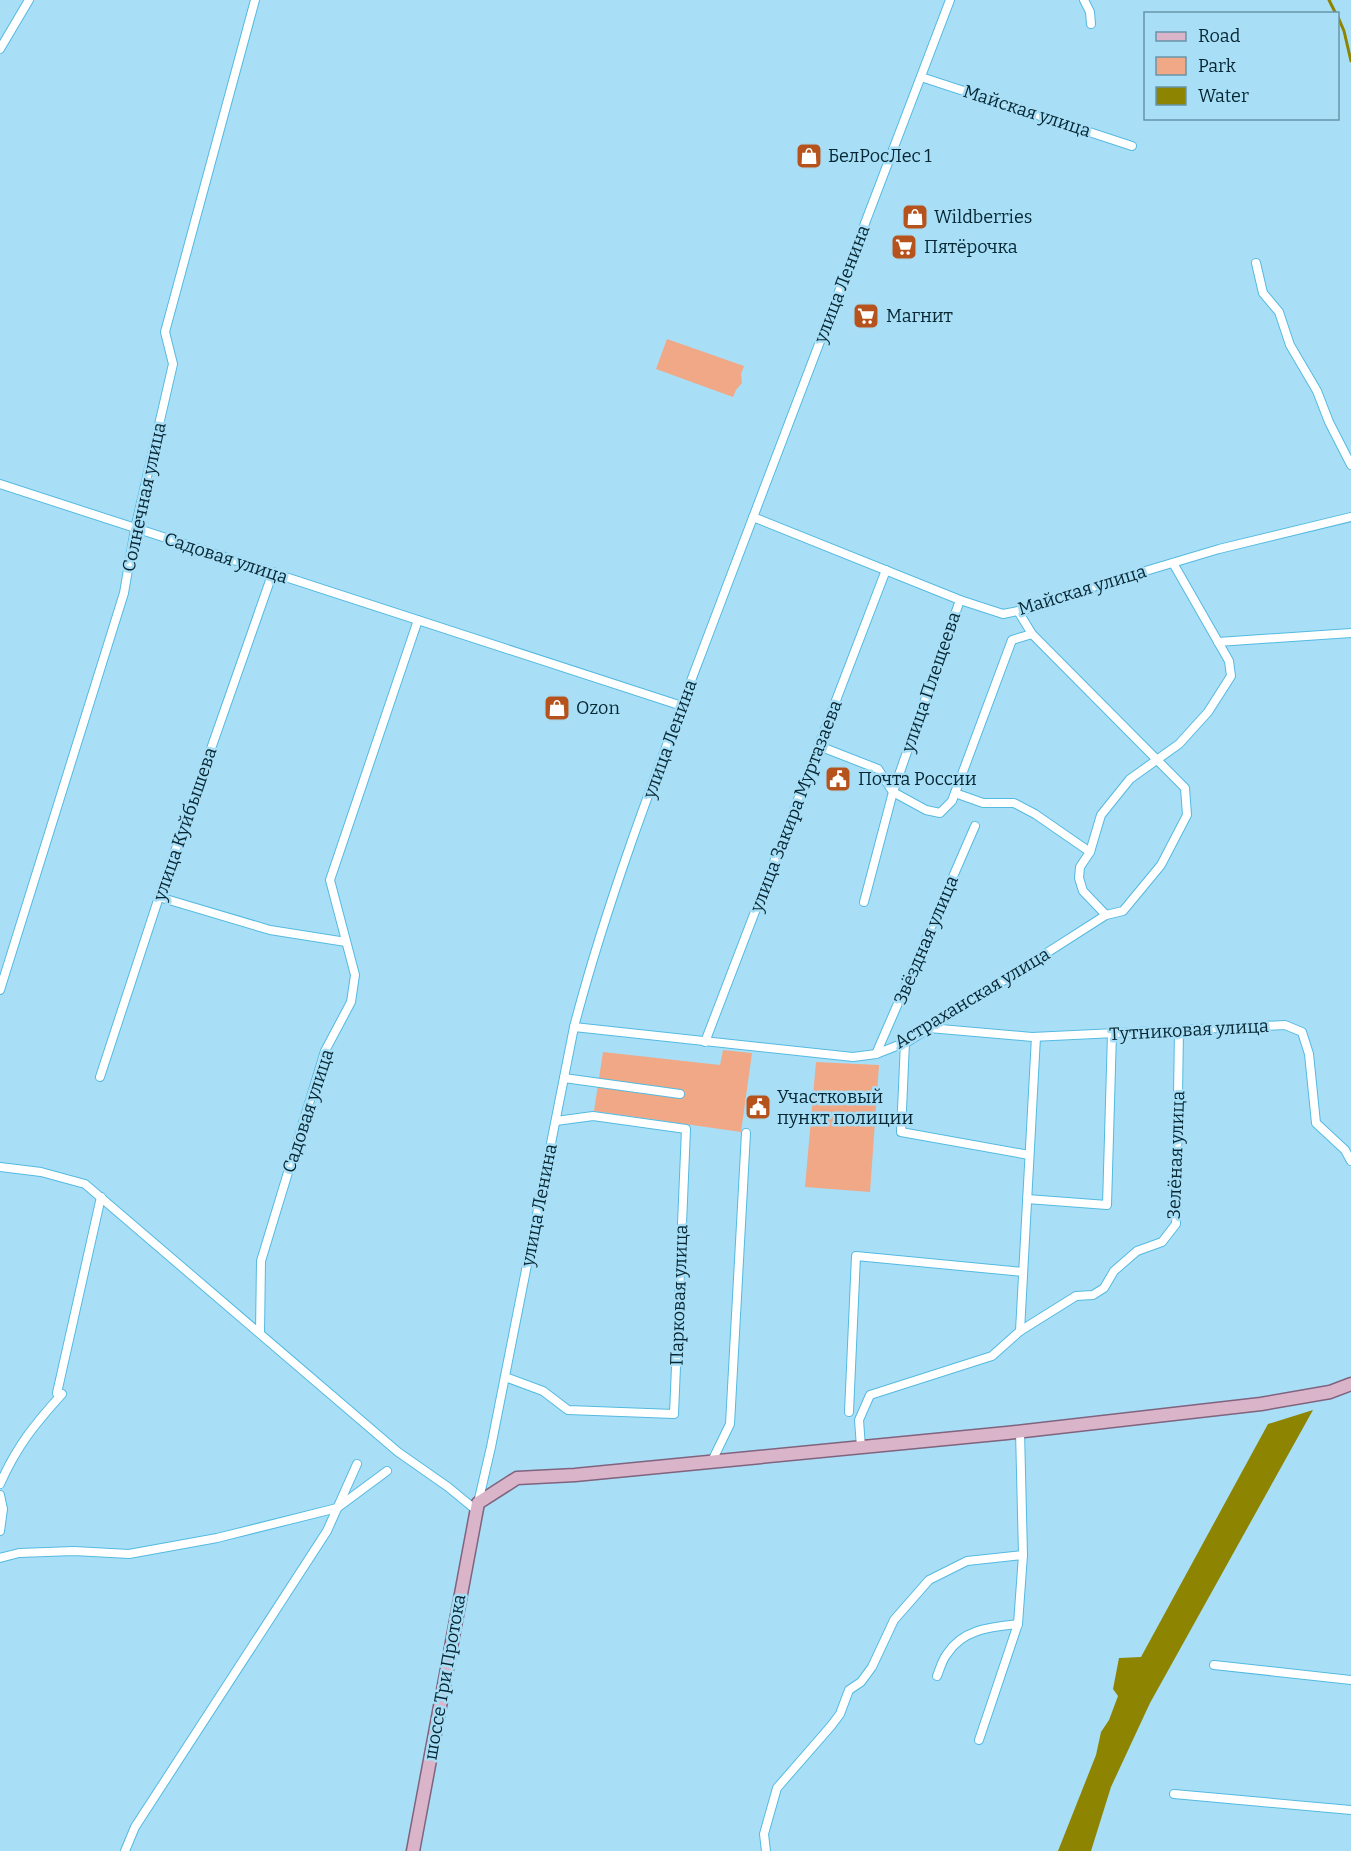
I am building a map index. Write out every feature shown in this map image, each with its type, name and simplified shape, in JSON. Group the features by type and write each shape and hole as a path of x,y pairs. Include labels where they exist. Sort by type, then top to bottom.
{"main road":[{"path":"477,1507 517,1478 575,1475 861,1447 1262,1404 1330,1392 1351,1384"},
{"name":"шоссе Три Протока","path":"413,1851 477,1507"}],"street":[{"path":"0,49 28,0"},
{"name":"Солнечная улица","path":"0,990 124,594 135,529 173,364 165,332 255,0"},
{"name":"улица Ленина","path":"477,1507 574,1027 587,979 629,850 682,706 951,0"},
{"path":"1084,0 1090,12 1091,24"},
{"name":"Майская улица","path":"921,77 1132,146"},
{"path":"1256,263 1263,293 1279,312 1290,345 1317,391 1329,422 1351,465"},
{"name":"Садовая улица","path":"0,484 682,706"},
{"name":"Майская улица","path":"753,517 960,600 1003,614 1219,549 1351,517"},
{"path":"1106,915 1083,891 1079,878 1080,867 1090,852 1101,815 1130,779 1179,744 1208,712 1232,676 1229,661 1173,563"},
{"name":"улица Закира Муртазаева","path":"705,1042 886,570"},
{"name":"улица Куйбышева","path":"100,1077 159,897 273,572"},
{"name":"улица Плещеева","path":"864,902 893,792 960,600"},
{"name":"Астраханская улица","path":"574,1027 853,1057 876,1054 905,1042 929,1028 1106,915 1123,911 1161,865 1187,815 1185,788 1032,634 1018,611"},
{"name":"Садовая улица","path":"260,1333 261,1261 325,1051 351,1002 355,975 330,879 418,620"},
{"path":"1218,642 1351,633"},
{"path":"819,746 878,769 893,792 926,810 940,813 952,801 1012,640 1032,634"},
{"path":"955,793 983,802 1014,803 1035,814 1090,852"},
{"name":"Звёздная улица","path":"876,1054 975,826"},
{"path":"159,897 270,930 346,942"},
{"name":"Тутниковая улица","path":"929,1028 1036,1037 1285,1025 1302,1032 1309,1054 1316,1123 1345,1150 1351,1161"},
{"name":"Зелёная улица","path":"861,1447 859,1420 870,1395 992,1356 1020,1331 1076,1296 1093,1295 1104,1288 1114,1271 1137,1251 1162,1242 1176,1224 1179,1030"},
{"path":"1027,1199 1107,1205 1112,1034"},
{"path":"1020,1331 1036,1037"},
{"path":"905,1042 901,1132 1029,1155"},
{"path":"564,1077 680,1094"},
{"name":"Парковая улица","path":"505,1377 543,1391 568,1410 674,1414 686,1129 593,1116 556,1121"},
{"path":"712,1461 730,1424 746,1133"},
{"path":"0,1167 41,1172 85,1184 398,1452 477,1507"},
{"path":"0,1484 13,1455 59,1394 100,1197"},
{"path":"849,1412 856,1256 1023,1272"},
{"path":"980,1740 1018,1624 1023,1555 1020,1431"},
{"path":"125,1851 135,1827 321,1540 357,1464"},
{"path":"0,1558 19,1553 74,1551 129,1554 217,1538 337,1508 387,1471"},
{"path":"0,1495 3,1509 0,1531"},
{"path":"766,1851 764,1834 777,1788 840,1714 849,1690 861,1682 872,1667 894,1620 929,1580 967,1560 1023,1555"},
{"path":"937,1676 947,1654 964,1637 982,1628 1018,1624"},
{"path":"1214,1665 1351,1680"},
{"path":"1174,1794 1351,1810"}],"green space":[{"path":"667,339 744,366 741,374 742,383 733,397 656,369"},
{"path":"723,1050 752,1053 741,1132 594,1111 603,1052 720,1065"},
{"path":"816,1062 879,1065 870,1192 805,1187"}],"water":[{"path":"1313,1410 1150,1703 1111,1787 1091,1851 1058,1851 1096,1755 1101,1732 1109,1720 1118,1696 1113,1689 1119,1658 1141,1657 1268,1424"}],"waterway":[{"path":"1329,0 1335,12"},
{"path":"1339,19 1351,61"}],"place":[{"name":"БелРосЛес 1","path":"809,156"},
{"name":"Wildberries","path":"915,217"},
{"name":"Пятёрочка","path":"904,247"},
{"name":"Магнит","path":"866,316"},
{"name":"Ozon","path":"557,708"},
{"name":"Почта России","path":"838,779"},
{"name":"Участковый пункт полиции","path":"758,1107"}]}
